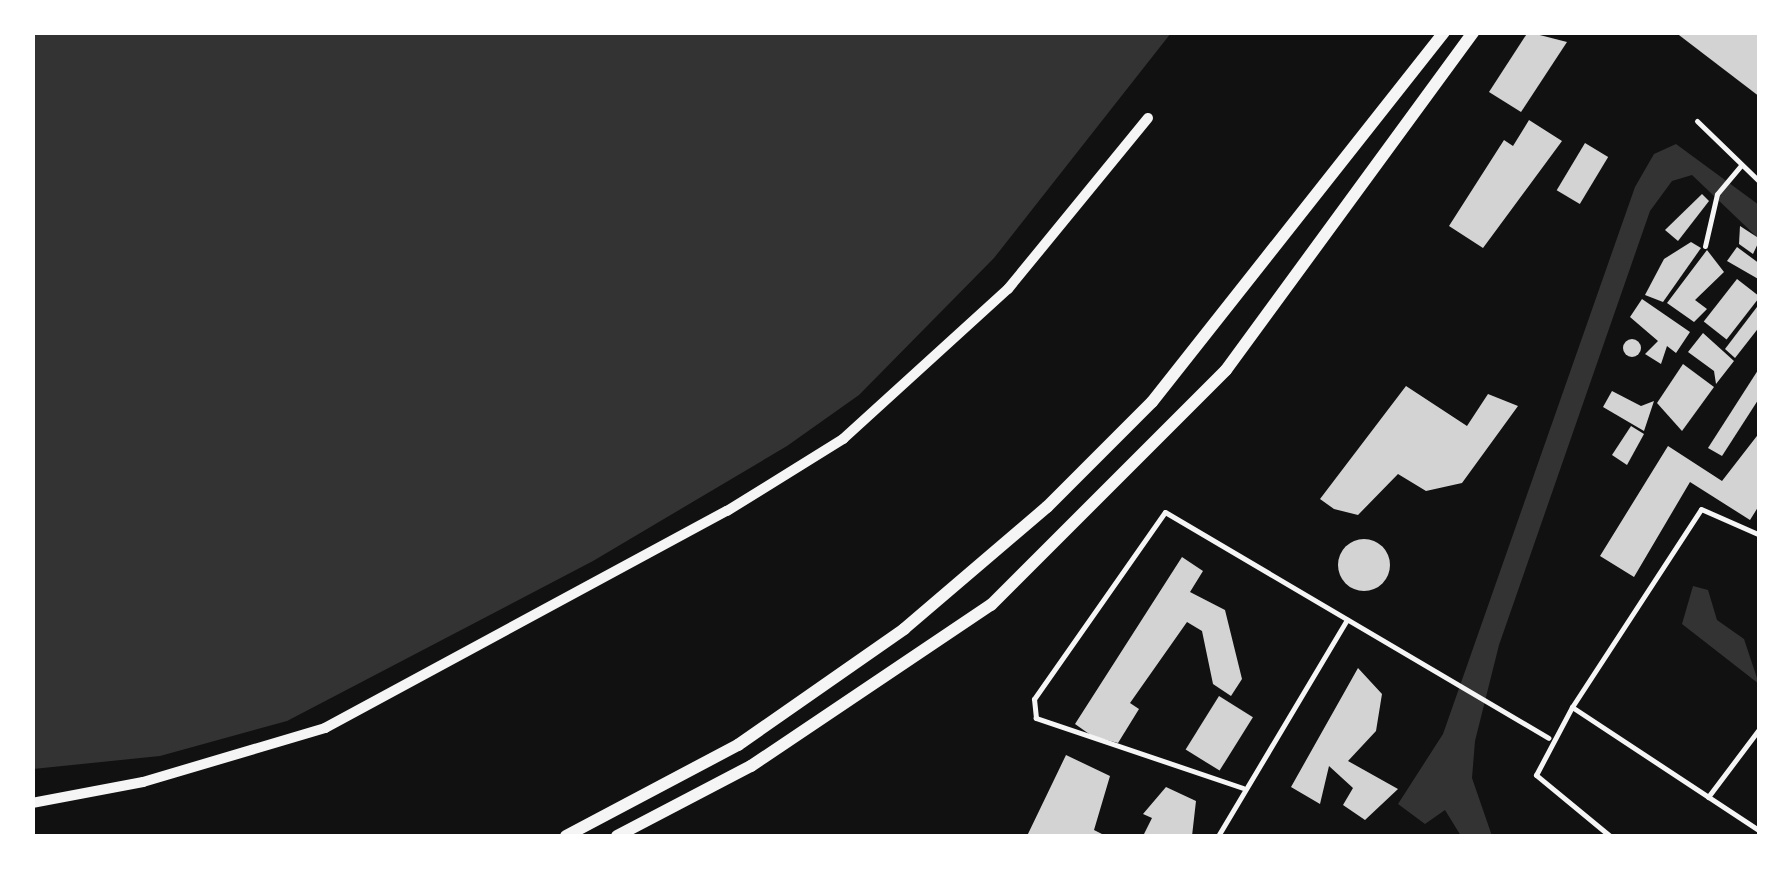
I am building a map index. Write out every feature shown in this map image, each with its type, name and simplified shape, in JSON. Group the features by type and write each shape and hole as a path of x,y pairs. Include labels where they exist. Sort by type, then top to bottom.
{"street":[{"path":"566,836 738,745 904,629 1047,506 1152,402 1444,32"},
{"path":"617,836 751,766 991,605 1226,370 1474,32"},
{"path":"32,803 143,782 324,728 760,490 843,439 1008,290 1148,118"}],"lane":[{"path":"1697,121 1760,182"},
{"path":"1706,246 1718,194 1742,165"},
{"path":"1610,836 1536,775 1548,738 1701,509 1760,535"},
{"path":"1243,788 1054,730 1036,718 1034,699 1165,512 1548,738"},
{"path":"1218,836 1243,788 1347,620"},
{"path":"1572,707 1760,831"},
{"path":"1708,797 1760,728"}],"shaded area":[{"path":"32,33 1171,33 994,258 859,395 787,446 593,561 287,721 160,756 33,769"},
{"path":"1676,144 1759,205 1759,239 1692,175 1672,181 1650,211 1499,645 1475,741 1472,778 1492,836 1461,836 1445,810 1425,824 1398,804 1443,734 1635,187 1654,154"},
{"path":"1693,586 1708,590 1717,620 1744,639 1759,684 1682,624"}],"building":[{"path":"1528,32 1567,42 1521,112 1489,92"},
{"path":"1675,32 1760,32 1760,97"},
{"path":"1529,120 1562,141 1483,248 1449,226 1504,140 1513,146"},
{"path":"1585,143 1608,157 1580,204 1557,190"},
{"path":"1702,194 1709,201 1678,241 1665,230"},
{"path":"1740,226 1760,239 1753,254 1739,244"},
{"path":"1691,242 1701,248 1663,302 1645,295 1664,259"},
{"path":"1737,247 1760,264 1760,280 1727,261"},
{"path":"1707,250 1724,272 1695,300 1707,309 1694,322 1667,303"},
{"path":"1737,279 1760,297 1727,339 1704,322"},
{"path":"1642,299 1690,332 1676,353 1667,346 1661,364 1645,354 1658,341 1630,317"},
{"path":"1760,303 1760,326 1735,358 1725,349"},
{"path":"1703,333 1734,361 1716,384 1714,371 1688,352"},
{"path":"1632,339 1639,341 1639,355 1632,357 1625,355 1623,348 1625,341"},
{"path":"1683,364 1714,387 1682,431 1657,403"},
{"path":"1760,367 1760,397 1722,456 1708,448"},
{"path":"1406,386 1467,426 1488,394 1518,406 1462,483 1426,491 1398,474 1358,515 1334,509 1320,499"},
{"path":"1612,391 1641,406 1654,401 1644,431 1603,407"},
{"path":"1631,426 1644,434 1627,465 1612,455"},
{"path":"1760,432 1760,504 1750,520 1690,482 1634,577 1600,556 1668,446 1722,481"},
{"path":"1364,539 1382,547 1390,565 1382,583 1364,591 1346,583 1338,565 1346,547"},
{"path":"1182,557 1203,571 1190,592 1225,610 1242,679 1231,696 1213,684 1202,631 1187,622 1130,703 1139,709 1118,743 1092,736 1075,724"},
{"path":"1358,668 1382,694 1376,731 1348,761 1398,789 1365,820 1343,805 1353,788 1329,766 1320,804 1291,787"},
{"path":"1219,696 1253,717 1220,771 1186,749"},
{"path":"1066,755 1110,776 1094,830 1106,836 1027,836"},
{"path":"1166,787 1196,801 1192,836 1143,836 1152,818 1143,814"}]}
